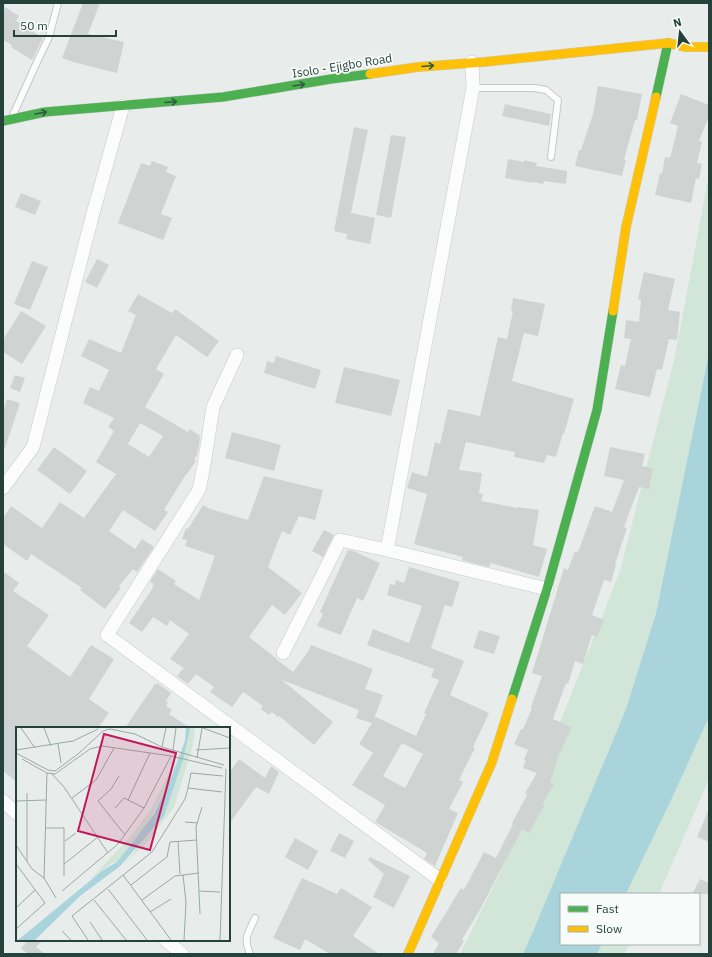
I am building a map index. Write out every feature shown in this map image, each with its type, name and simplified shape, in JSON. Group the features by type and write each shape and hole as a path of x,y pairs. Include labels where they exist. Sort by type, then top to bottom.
{"street":[{"name":"Isolo - Ejigbo Road","path":"7,120 45,112 223,97 410,68 668,43 686,47 709,46"},
{"path":"408,954 492,762 547,589 597,410 626,227 668,43"},
{"path":"387,550 473,88 472,62"},
{"path":"3,488 33,447 92,217 123,106"},
{"path":"237,355 213,407 204,465 198,490 107,635 440,880"},
{"path":"283,653 340,540 547,589"},
{"path":"3,801 16,813"},
{"path":"167,941 182,954"}],"lane":[{"path":"7,120 49,37 58,3"},
{"path":"473,88 535,88 546,90 558,100 551,157"},
{"path":"250,954 247,947 246,938 255,918"}],"green space":[{"path":"709,174 709,353 656,613 626,709 523,954 460,954 501,871 620,571 675,356"},
{"path":"709,717 709,779 659,893 626,893"},
{"path":"602,945 629,945 624,954 597,954"}],"water":[{"path":"709,353 709,717 626,893 560,893 560,945 602,945 597,954 523,954 626,709 656,613"}],"building":[{"path":"83,3 100,3 88,34 124,42 117,73 62,58"},
{"path":"3,6 19,16 16,21 43,38 32,60 11,47 12,45 3,40"},
{"path":"598,86 642,94 637,120 635,120 624,160 626,160 622,176 575,166 579,150 581,150 593,114"},
{"path":"681,94 709,105 709,116 699,141 702,142 697,163 702,164 699,179 696,178 691,203 655,195 660,173 662,174 665,157 670,158 678,126 670,123"},
{"path":"505,104 551,114 549,126 502,116"},
{"path":"354,127 368,130 351,213 375,218 370,244 346,239 347,234 334,231"},
{"path":"391,135 406,137 391,218 376,215"},
{"path":"508,159 524,162 524,160 537,163 536,166 567,171 566,184 544,181 543,184 505,178"},
{"path":"152,161 168,167 166,172 176,176 161,214 172,218 163,240 118,223 141,163 150,166"},
{"path":"21,193 41,201 35,215 15,207"},
{"path":"97,259 109,265 97,288 85,282"},
{"path":"32,261 48,267 30,310 14,304"},
{"path":"644,272 675,279 668,310 680,312 677,340 669,339 662,370 657,369 650,397 615,389 621,365 625,366 631,339 624,338 626,320 639,322 641,300 638,299"},
{"path":"138,294 172,313 175,309 219,341 207,357 176,335 156,369 164,374 145,407 188,432 190,429 200,436 197,455 194,460 196,461 186,474 164,510 168,512 155,531 123,510 109,531 135,549 142,539 154,547 137,572 133,569 119,586 121,588 105,609 80,590 82,588 31,554 27,561 3,544 3,518 11,506 42,528 60,502 84,518 116,474 96,462 114,431 108,427 114,418 83,403 90,387 99,391 109,370 81,356 89,339 121,353 136,315 128,311","holes":["140,423 163,436 149,457 128,444"]},
{"path":"513,298 545,304 538,336 524,333 512,381 574,399 564,434 563,433 556,457 547,455 544,463 514,457 515,452 466,442 459,470 482,473 479,493 483,494 481,501 518,508 539,510 533,545 547,549 539,577 491,563 489,567 469,562 462,560 463,557 414,544 427,494 407,488 412,472 427,477 435,442 440,444 448,409 480,416 498,337 507,339 513,311 511,311"},
{"path":"21,311 46,326 22,364 3,352 3,340"},
{"path":"276,356 321,370 315,389 264,373 267,361 274,363"},
{"path":"344,367 400,380 391,416 335,403"},
{"path":"15,375 25,378 20,392 10,388"},
{"path":"7,399 20,403 5,448 3,448 3,412"},
{"path":"232,432 281,445 274,471 225,458"},
{"path":"54,447 87,471 70,494 37,470"},
{"path":"610,447 645,454 642,466 653,468 649,489 639,487 624,527 627,528 615,564 611,582 604,580 592,615 604,620 597,637 592,635 583,664 575,661 568,684 566,683 553,719 572,727 556,761 550,782 554,784 529,833 522,829 482,906 462,940 464,941 456,954 433,954 439,943 431,937 461,888 464,890 484,852 496,858 527,795 525,793 537,773 523,768 528,750 514,744 521,729 523,729 532,708 531,707 542,676 532,673 564,568 568,570 575,551 578,552 595,506 612,512 624,480 604,476"},
{"path":"264,476 323,490 315,520 299,516 290,535 282,531 268,567 302,593 285,615 272,605 249,637 293,672 311,645 373,669 365,689 383,695 374,719 376,717 416,736 426,714 424,713 439,680 431,677 434,669 367,645 373,629 409,643 422,606 387,595 390,584 395,585 396,580 404,583 409,567 460,582 452,607 445,605 431,648 464,661 450,695 489,713 473,747 475,748 459,780 463,782 449,809 458,813 435,866 424,859 427,853 375,822 385,805 352,785 373,753 359,744 372,723 356,718 359,710 282,680 333,722 314,745 279,716 278,717 272,712 269,715 261,709 263,706 243,692 232,707 210,692 214,687 196,674 188,684 177,676 184,668 170,659 189,634 170,620 167,626 153,617 142,632 129,623 153,588 152,587 154,584 150,582 158,569 176,581 174,584 199,600 215,556 185,546 187,540 182,539 186,528 188,529 203,505 210,509 248,520","holes":["402,743 423,754 405,788 383,776"]},
{"path":"324,530 334,535 323,557 312,551"},
{"path":"348,550 380,563 363,601 357,598 341,635 317,626 323,614 320,612"},
{"path":"3,571 19,583 13,591 49,615 27,646 70,677 91,645 114,659 89,699 109,713 99,727 16,727 16,781 3,771"},
{"path":"479,630 500,636 494,654 473,648"},
{"path":"157,683 171,693 166,701 168,703 166,706 172,710 169,714 188,727 126,727 155,684 156,685"},
{"path":"239,759 265,778 271,766 279,772 269,794 256,787 230,823 230,772"},
{"path":"709,809 709,842 697,837"},
{"path":"339,833 354,841 345,858 330,851"},
{"path":"295,838 318,851 308,870 285,857"},
{"path":"370,857 410,876 394,908 373,897 384,874 368,860"},
{"path":"302,878 337,894 341,888 372,907 353,936 379,954 330,954 305,939 300,950 273,938"},
{"path":"700,879 709,883 709,894 693,893"},
{"path":"27,941 42,941 36,947 45,954 28,954 21,948"}],"traffic: fast":[{"path":"656,97 668,43"},
{"path":"3,121 45,112 223,97 370,74"},
{"path":"512,699 547,589 597,410 613,311"}],"traffic: slow":[{"path":"370,74 418,67 484,62 668,43 686,47 709,47"},
{"path":"613,311 626,227 656,97"},
{"path":"408,954 492,762 512,699"}]}
